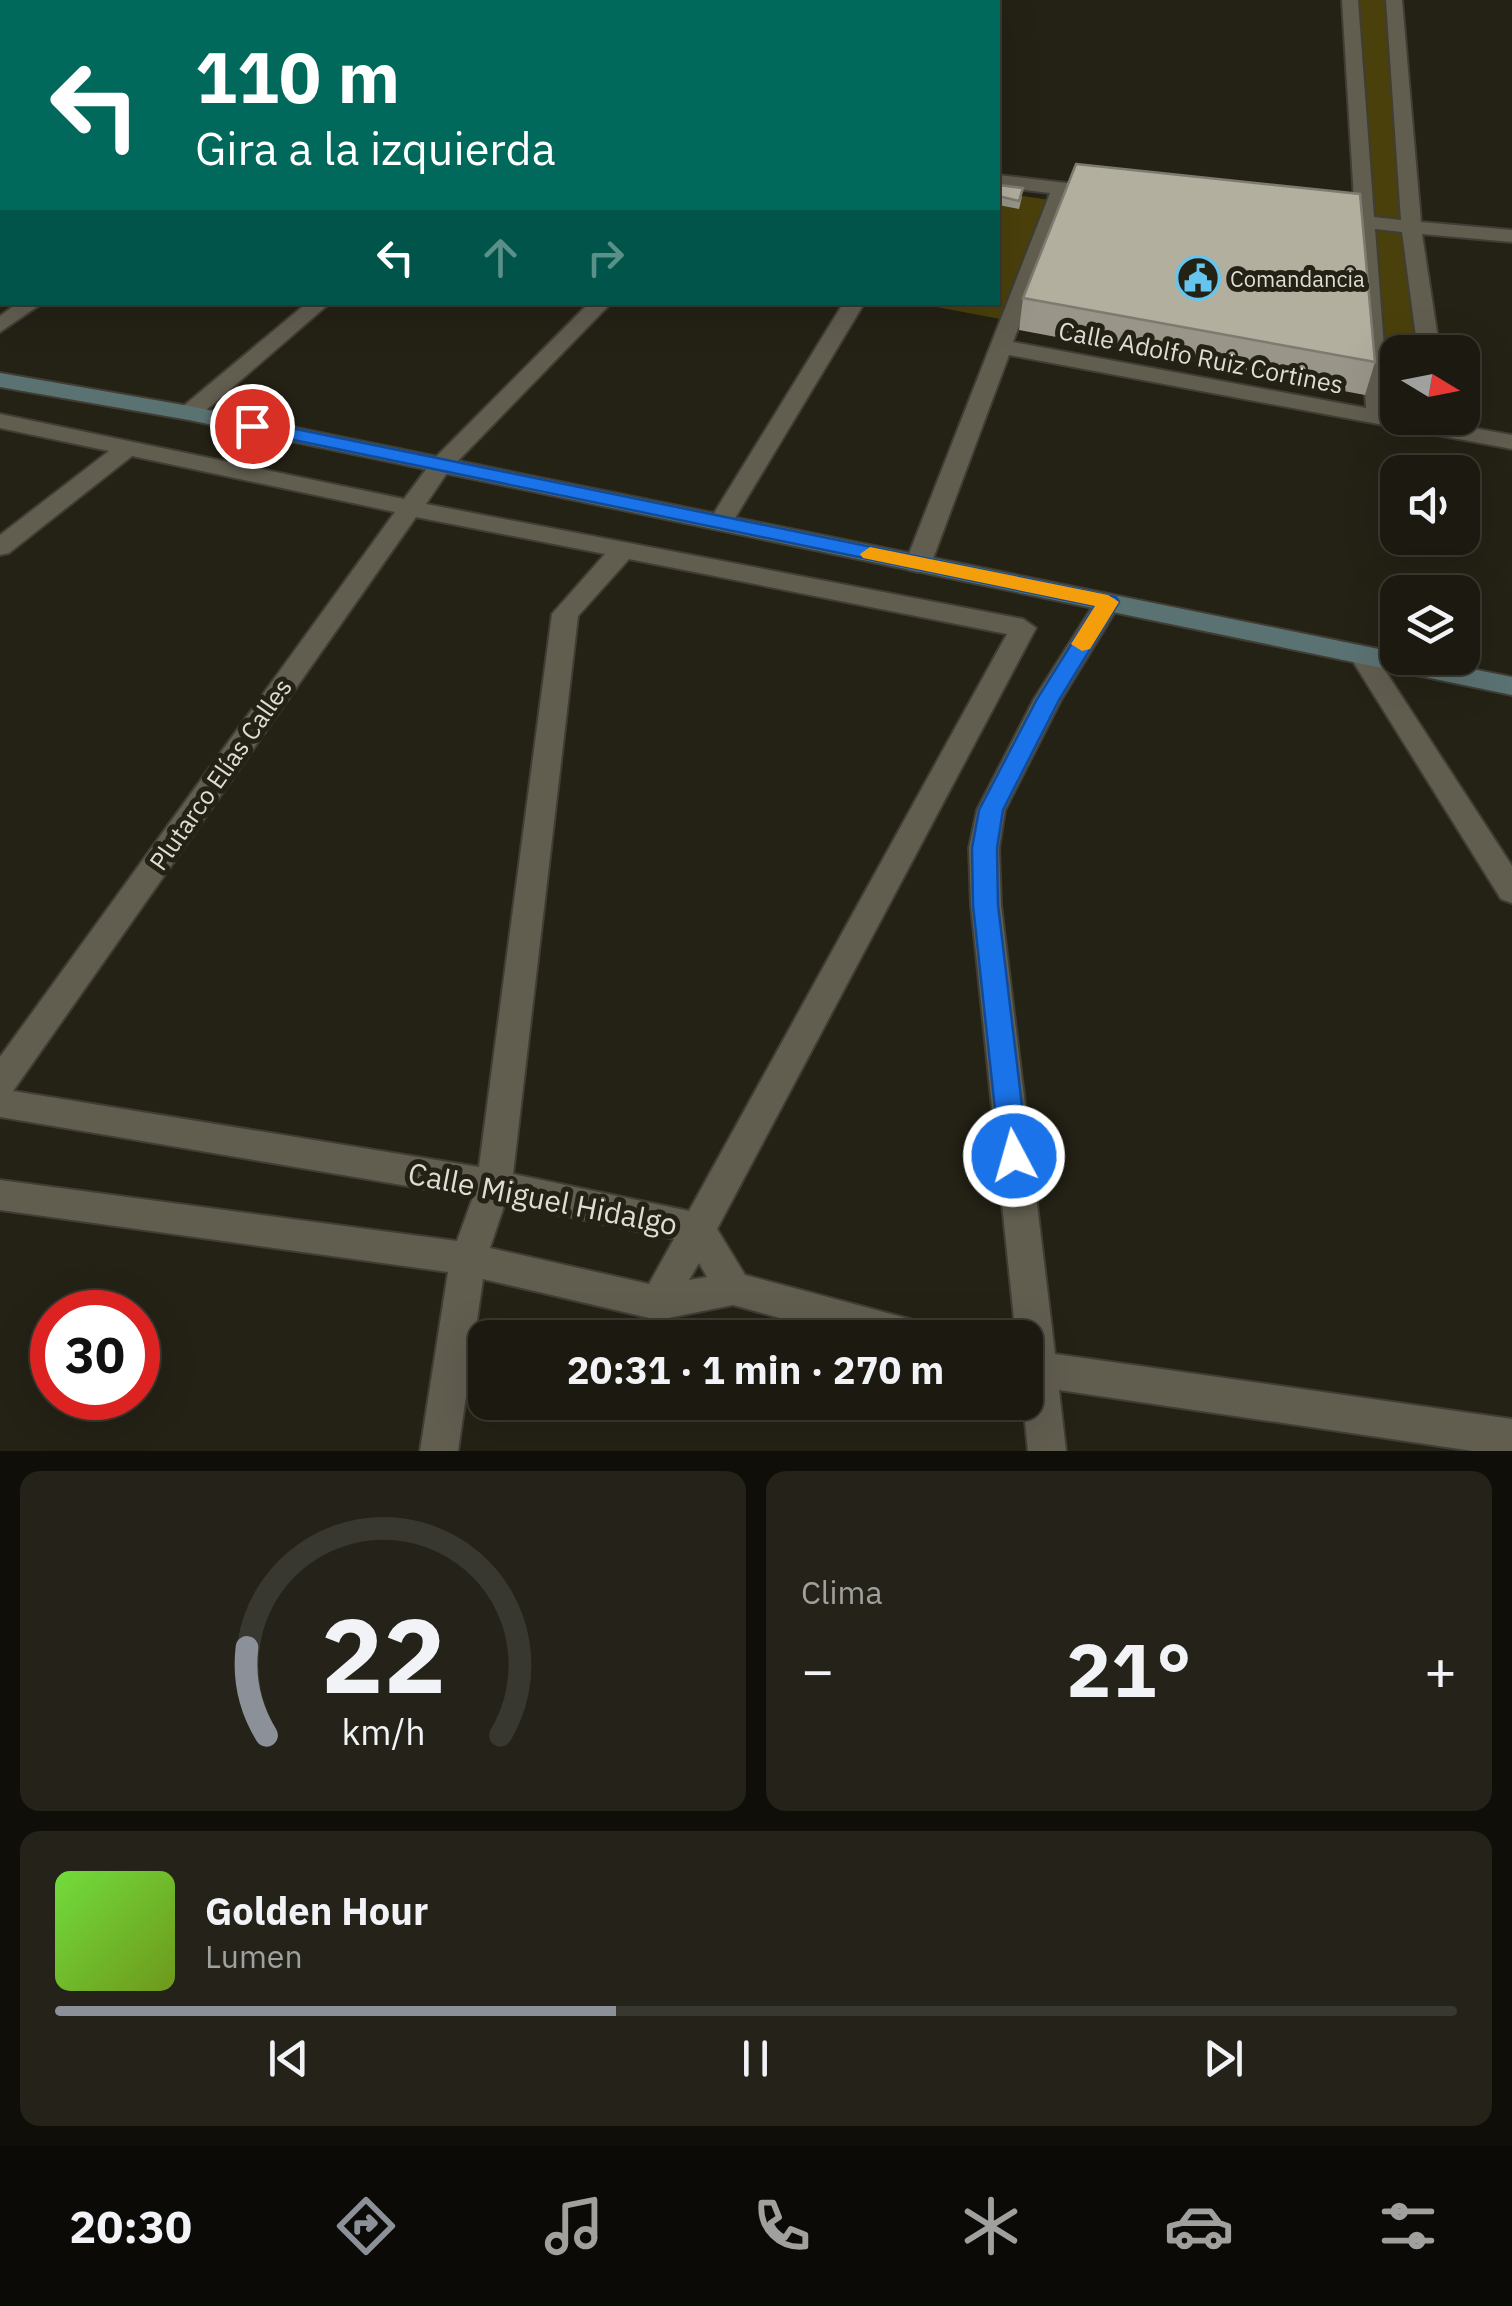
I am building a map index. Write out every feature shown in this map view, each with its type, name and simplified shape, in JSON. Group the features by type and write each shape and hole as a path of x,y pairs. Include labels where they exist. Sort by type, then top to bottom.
{"main road":[{"path":"0,380 189,413 1512,686"}],"street":[{"path":"1350,0 1368,223 1378,418"},
{"path":"1394,0 1411,226 1427,335"},
{"path":"1000,182 1119,196"},
{"path":"918,564 998,346 1062,189"},
{"path":"1310,217 1512,236"},
{"path":"0,326 30,305"},
{"path":"189,413 317,305"},
{"name":"Plutarco Elías Calles","path":"0,1083 441,465 599,305"},
{"path":"720,523 853,305"},
{"name":"Calle Adolfo Ruiz Cortines","path":"998,346 1378,418"},
{"path":"0,421 409,508 1023,628 658,1303"},
{"name":"Calle Adolfo Ruiz Cortines","path":"1480,434 1512,442"},
{"path":"0,548 128,448"},
{"path":"438,1451 468,1259 494,1186 565,614 624,549"},
{"path":"1027,1320 986,905 984,848 991,810 1048,699 1108,602"},
{"path":"1362,655 1512,892"},
{"name":"Calle Miguel Hidalgo","path":"0,1104 494,1186 697,1228 733,1288"},
{"path":"0,1195 468,1259 658,1303 733,1288 851,1320"},
{"path":"1043,1370 1512,1438"},
{"path":"1041,1420 1046,1451"}],"shaded area":[{"path":"1350,0 1394,0 1411,226 1427,335 1380,335 1378,418"},
{"path":"1000,192 1055,201 1011,321 926,305 1000,305"}],"building":[{"name":"Comandancia","path":"1076,164 1360,194 1375,362 1023,298"},
{"path":"1000,185 1023,188 1019,201 1000,196"}],"slow traffic":[{"path":"870,554 1108,602 1082,644"}],"place":[{"name":"Comandancia","path":"1198,278"}],"route":[{"path":"252,426 1108,602 1048,699 991,810 984,848 986,905 1014,1156"}]}
